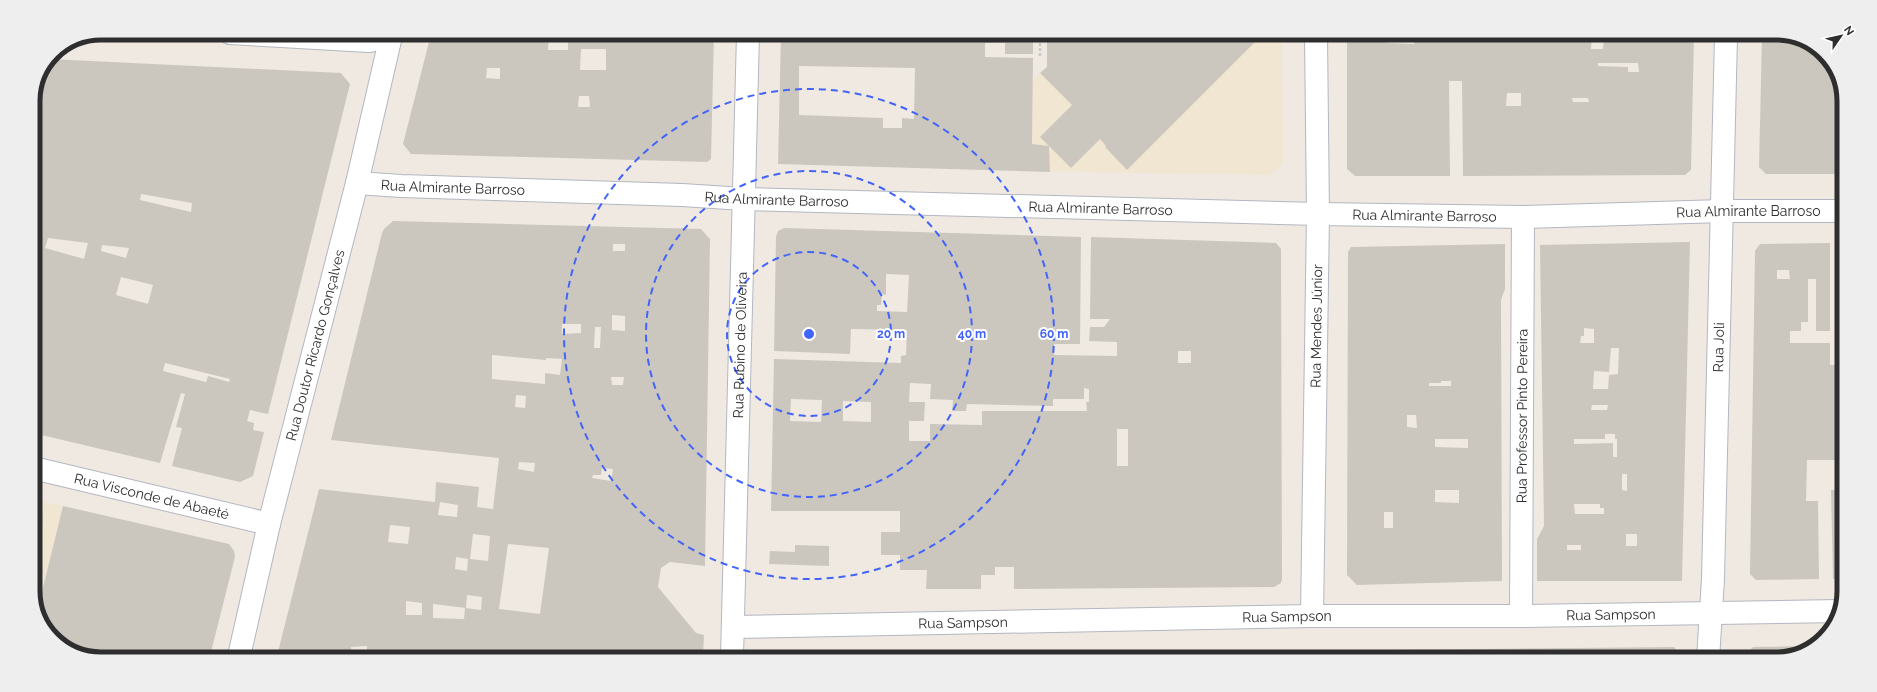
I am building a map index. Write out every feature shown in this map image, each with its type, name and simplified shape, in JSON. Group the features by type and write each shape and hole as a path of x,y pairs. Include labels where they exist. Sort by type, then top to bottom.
{"street":[{"path":"352,40 373,40"},
{"name":"Rua Doutor Ricardo Gonçalves","path":"240,652 269,524 357,183 392,40"},
{"name":"Rua Rubino de Oliveira","path":"732,652 748,40"},
{"name":"Rua Mendes Júnior","path":"1312,616 1318,214 1316,40"},
{"name":"Rua Joli","path":"1709,652 1712,614 1723,211 1722,173 1726,40"},
{"name":"Rua Almirante Barroso","path":"357,183 744,199 1318,214 1523,217 1723,211 1837,210"},
{"name":"Rua Professor Pinto Pereira","path":"1521,616 1523,217"},
{"name":"Rua Visconde de Abaeté","path":"40,470 269,524"},
{"name":"Rua Sampson","path":"733,627 1312,616 1521,616 1834,611"}],"path":[{"path":"1040,40 1040,56"}],"shaded area":[{"path":"1076,40 1282,40 1283,162 1270,175 1032,171 1033,80"},
{"path":"40,501 63,506 40,598"}],"building":[{"path":"429,40 549,40 548,50 568,50 568,40 714,40 711,159 707,162 411,154 403,144","holes":["581,49 606,49 606,70 580,70","487,68 500,68 500,79 486,78","579,96 589,96 590,107 578,107"]},
{"path":"781,40 1033,40 1033,54 1005,54 1005,43 985,43 985,57 1033,58 1032,144 1049,146 1050,172 778,164","holes":["799,66 915,68 914,119 902,118 902,128 883,128 883,118 799,115"]},
{"path":"1047,40 1257,40 1127,170 1105,147 1106,146 1100,139 1071,168 1040,137 1072,105 1040,73 1047,67"},
{"path":"1347,40 1387,40 1387,43 1414,44 1414,40 1592,40 1591,49 1603,49 1604,40 1694,40 1691,170 1685,175 1463,176 1462,81 1449,81 1450,176 1355,176 1347,169","holes":["1598,63 1638,63 1639,72 1628,72 1628,67 1598,66","1507,93 1521,93 1521,106 1506,106","1572,98 1588,98 1589,102 1573,102"]},
{"path":"1762,40 1776,40 1795,43 1810,50 1819,58 1829,71 1836,89 1837,97 1837,174 1766,174 1759,167"},
{"path":"57,59 341,73 350,84 268,414 250,410 247,421 254,423 253,430 264,432 253,476 240,482 172,466 182,428 176,427 185,394 181,393 160,463 40,435 40,101 41,89 50,67","holes":["141,194 192,203 191,212 140,200","48,238 88,243 84,259 45,248","102,245 129,248 126,258 101,251","121,277 153,285 148,304 116,295","165,363 230,379 229,382 208,376 206,382 163,371"]},
{"path":"393,221 701,229 710,239 705,566 670,562 661,568 658,587 696,633 704,635 703,652 367,652 367,646 351,647 352,652 278,652 319,489 435,502 436,482 479,487 477,507 493,509 499,458 331,440 384,229","holes":["613,244 625,244 625,251 613,251","612,315 625,316 625,331 612,330","562,324 581,324 581,333 562,334","595,327 601,327 600,348 594,348","492,355 546,360 546,358 562,359 560,375 545,373 545,384 492,379","611,377 624,377 623,385 612,385","516,395 526,396 525,408 515,407","519,462 535,463 534,472 518,469","602,468 613,469 611,481 592,478 593,475 601,475","440,502 458,505 457,517 438,515","390,525 410,527 408,544 388,542","473,534 490,536 488,561 470,559","508,544 549,548 540,614 499,609","456,557 468,559 467,571 455,569","467,595 482,597 481,610 465,608 464,619 433,618 433,604 466,608","406,601 422,603 422,615 406,615"]},
{"path":"784,228 1081,237 1080,344 1054,344 1054,355 1117,356 1117,342 1089,341 1090,327 1104,327 1110,319 1090,319 1091,237 1276,243 1281,249 1281,583 1274,587 1014,589 1014,567 995,567 995,575 981,575 981,589 926,589 927,570 900,570 900,555 881,555 881,532 900,532 900,511 771,511 774,359 901,363 901,356 906,355 907,330 851,329 850,354 774,351 776,237 778,231","holes":["886,274 909,275 907,312 877,311 877,305 881,305 882,294 886,295","1178,351 1191,351 1191,363 1178,363","910,383 931,384 930,399 953,400 952,411 966,411 967,404 1053,406 1053,399 1084,399 1084,388 1089,389 1089,402 1086,402 1087,411 982,411 982,425 930,424 930,441 909,441 909,421 924,421 925,402 909,402","791,399 822,400 821,422 790,421","843,401 871,402 871,422 843,421","1117,429 1128,429 1128,466 1117,466"]},
{"path":"1690,242 1682,581 1537,581 1537,539 1544,526 1540,245","holes":["1584,328 1594,329 1594,343 1580,343 1581,336 1584,336","1611,348 1619,348 1618,374 1609,375 1608,389 1593,389 1594,371 1609,372","1592,405 1608,405 1607,410 1591,410","1605,434 1615,434 1615,439 1617,439 1617,457 1613,457 1613,443 1574,444 1574,439 1605,439","1622,474 1627,474 1627,491 1622,490","1574,504 1600,504 1600,508 1604,508 1604,514 1575,514","1626,534 1637,534 1637,546 1626,546","1567,545 1581,545 1581,550 1567,550"]},
{"path":"1830,243 1830,331 1816,331 1816,279 1808,279 1808,322 1801,322 1801,331 1790,331 1790,343 1830,343 1830,365 1837,365 1837,460 1807,460 1806,501 1818,501 1819,579 1756,580 1750,574 1755,251 1760,244","holes":["1777,270 1789,270 1790,279 1777,279"]},
{"path":"1505,244 1505,289 1501,300 1502,581 1357,585 1347,575 1348,252 1351,247","holes":["1441,381 1451,381 1451,386 1429,386 1429,383 1441,383","1407,415 1416,415 1417,428 1407,427","1435,439 1468,439 1468,448 1435,447","1435,490 1459,490 1459,503 1435,502","1384,512 1393,512 1393,528 1384,528"]},
{"path":"1831,490 1837,490 1837,579 1833,579"},
{"path":"63,506 229,544 234,551 235,557 211,652 101,652 82,649 64,639 53,628 42,607 40,598"},
{"path":"40,518 43,519 40,532"},
{"path":"795,545 829,546 829,566 769,564 770,551 795,552"},
{"path":"1801,646 1795,649 1776,652 1748,652 1753,647"},
{"path":"1674,647 1678,652 1208,652"}]}
